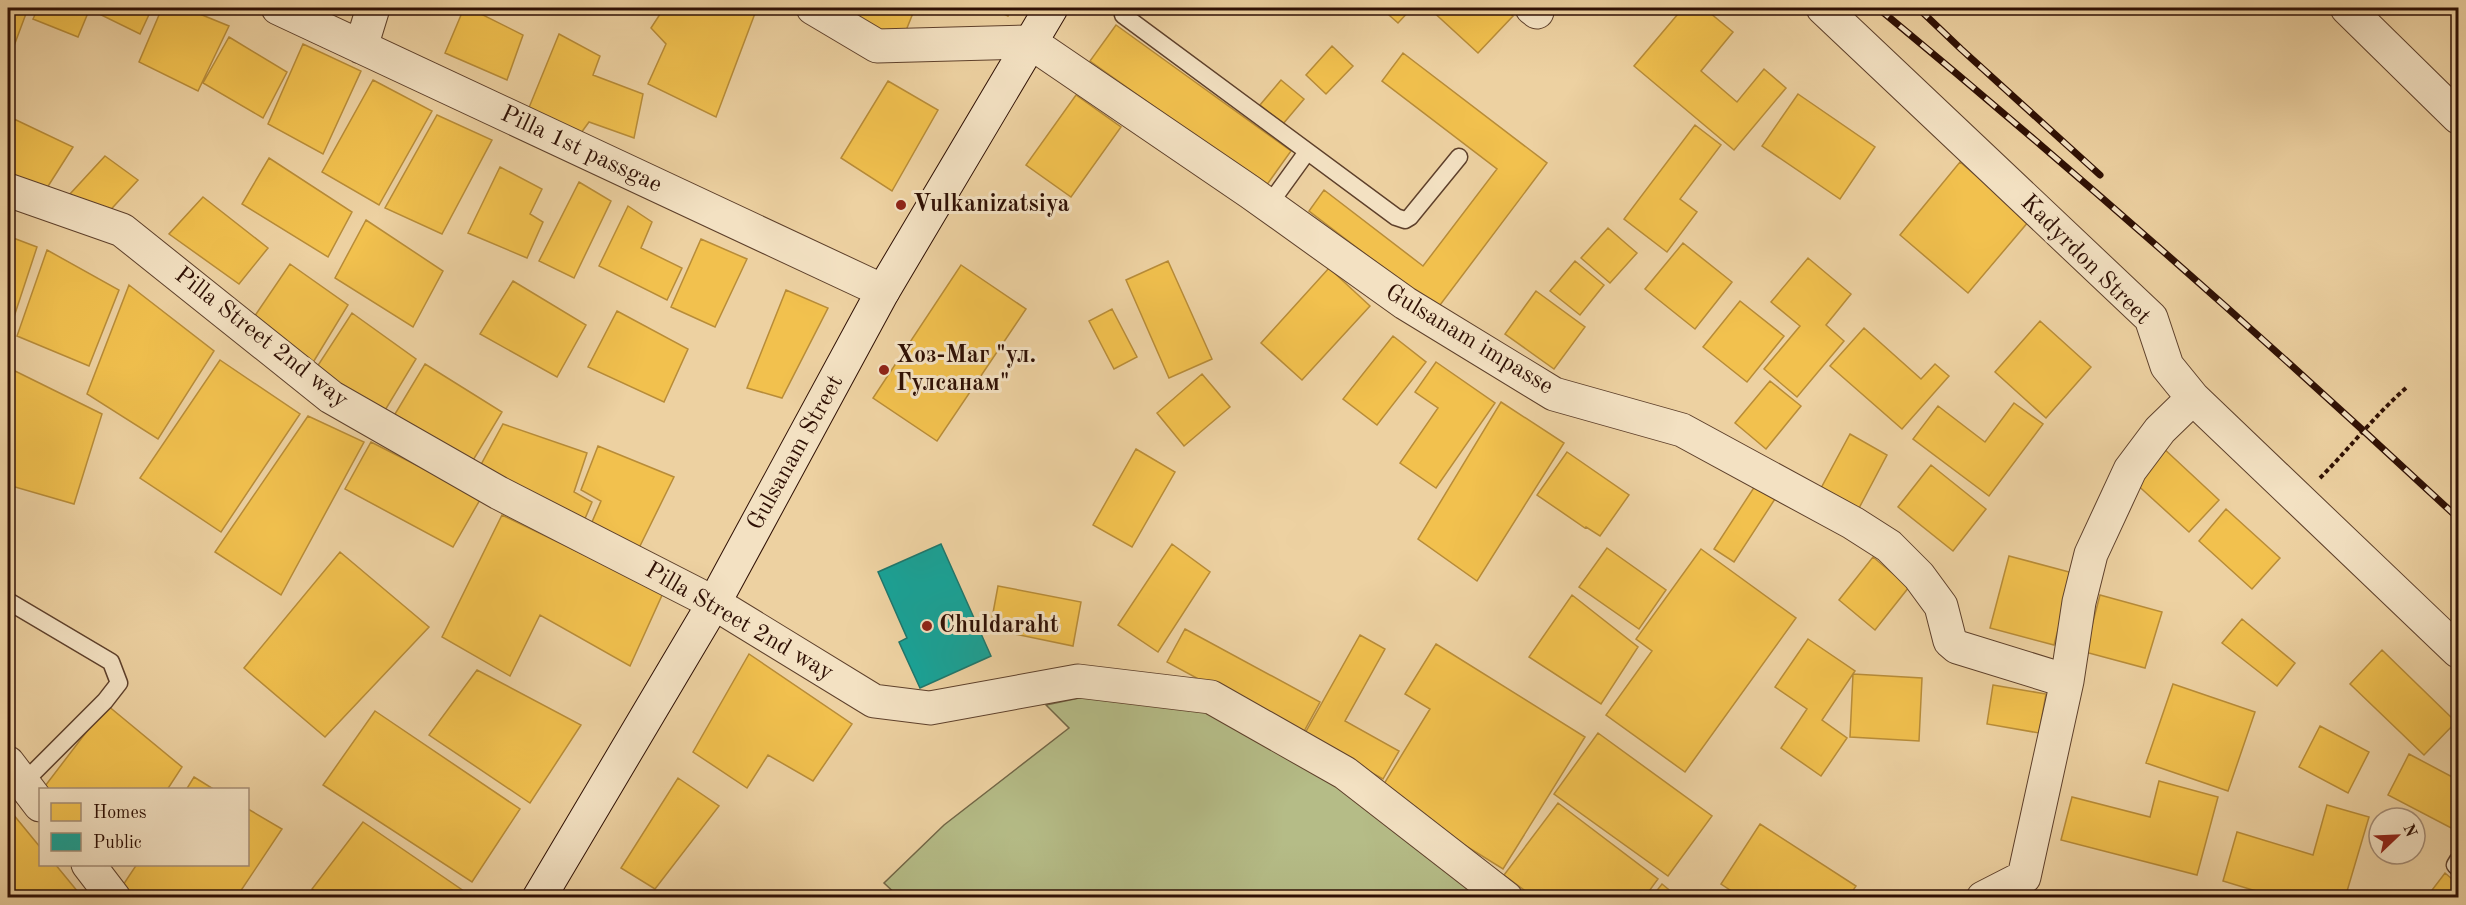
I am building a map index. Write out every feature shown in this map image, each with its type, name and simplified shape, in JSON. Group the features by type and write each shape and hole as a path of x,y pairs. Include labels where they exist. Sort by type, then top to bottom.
{"street":[{"name":"Pilla 1st passgae","path":"278,8 883,291"},
{"path":"361,47 373,8"},
{"path":"813,8 877,46 1030,42"},
{"name":"Gulsanam Street","path":"541,897 714,603 883,291 1051,8"},
{"name":"Kadyrdon Street","path":"1823,8 2151,318 2167,366 2193,398 2458,651"},
{"path":"2347,8 2458,117"},
{"name":"Gulsanam impasse","path":"1030,42 1405,303 1554,393 1682,430 1853,523 1889,546 1919,576 1941,606 1950,641 1957,647 2067,681"},
{"name":"Pilla Street 2nd way","path":"8,190 122,230 331,397 499,493 714,603 874,701 930,708 1078,681 1211,697 1345,773 1506,897"},
{"path":"1983,897 2024,877 2067,681 2079,602 2091,554 2130,470 2145,448 2193,398"},
{"path":"90,866 114,897"}],"lane":[{"path":"1123,15 1396,217 1405,220 1410,217 1459,157"},
{"path":"1268,206 1307,153"},
{"path":"8,601 111,662 119,683 105,702 24,783"},
{"path":"2458,860 2455,865 2458,868"}],"path":[{"path":"2300,499 2378,418 2388,404 2406,388"}],"green space":[{"path":"1112,691 1210,710 1390,816 1479,897 900,898 884,883 944,825 1069,728 1046,705"}],"building: Homes":[{"path":"8,8 27,11 8,62"},
{"path":"38,8 90,8 78,37 33,19"},
{"path":"95,8 152,8 140,34 93,11"},
{"path":"162,8 185,8 229,26 198,91 139,62"},
{"path":"464,8 469,8 523,35 507,80 445,53"},
{"path":"664,8 757,8 716,117 648,84 666,44 651,28"},
{"path":"842,8 915,8 905,33 872,34"},
{"path":"991,8 1012,8 1008,16"},
{"path":"1381,8 1412,8 1398,23"},
{"path":"1429,8 1504,8 1513,16 1478,53"},
{"path":"1683,8 1704,8 1733,32 1701,71 1737,102 1764,69 1786,88 1734,150 1634,66"},
{"path":"1116,25 1291,151 1266,186 1090,61"},
{"path":"559,34 600,56 593,75 643,94 634,138 589,122 581,133 528,110"},
{"path":"229,37 287,72 263,118 203,83"},
{"path":"303,44 361,71 323,154 268,124"},
{"path":"1332,46 1353,66 1326,94 1306,75"},
{"path":"1403,53 1547,163 1437,309 1309,211 1324,190 1423,266 1497,169 1382,81"},
{"path":"373,80 432,111 379,205 322,172"},
{"path":"1281,80 1304,99 1283,124 1260,105"},
{"path":"888,81 938,110 892,191 841,158"},
{"path":"1798,94 1875,147 1840,199 1762,146"},
{"path":"1076,95 1121,127 1071,197 1026,165"},
{"path":"437,115 492,140 442,234 385,208"},
{"path":"14,119 73,147 45,191 8,175 8,132"},
{"path":"1695,125 1721,145 1680,199 1697,212 1667,252 1624,219"},
{"path":"105,156 138,180 103,218 70,194"},
{"path":"269,158 352,212 328,257 242,204"},
{"path":"1960,162 2029,221 1968,293 1900,235"},
{"path":"500,167 542,189 530,214 543,222 527,258 468,233"},
{"path":"579,182 611,201 574,278 539,261"},
{"path":"203,197 268,248 239,284 169,234"},
{"path":"628,206 652,222 641,248 682,268 667,300 599,266"},
{"path":"366,220 443,271 413,327 335,278"},
{"path":"1608,228 1637,253 1610,283 1581,258"},
{"path":"8,236 37,247 8,335"},
{"path":"701,239 747,259 715,327 671,307"},
{"path":"1683,243 1732,282 1695,329 1645,289"},
{"path":"47,250 119,290 89,366 17,336"},
{"path":"1808,258 1851,294 1826,325 1844,341 1797,397 1764,369 1800,326 1771,302"},
{"path":"1168,261 1212,359 1169,378 1126,280"},
{"path":"1575,261 1604,285 1580,315 1550,291"},
{"path":"290,264 348,305 306,374 248,326"},
{"path":"961,265 1026,309 937,441 873,398"},
{"path":"1329,268 1370,306 1302,380 1261,343"},
{"path":"513,281 586,325 557,377 480,334"},
{"path":"129,285 214,351 158,439 87,394"},
{"path":"786,290 828,308 782,398 747,388"},
{"path":"1536,291 1585,327 1554,369 1505,334"},
{"path":"1740,301 1784,336 1747,382 1703,347"},
{"path":"1112,309 1137,357 1114,369 1089,321"},
{"path":"617,311 688,349 664,402 588,367"},
{"path":"352,313 416,359 381,417 313,373"},
{"path":"2040,321 2091,367 2046,418 1995,372"},
{"path":"1864,328 1921,379 1935,364 1949,376 1902,429 1830,366"},
{"path":"1393,336 1426,362 1377,425 1343,399"},
{"path":"220,360 300,414 221,532 140,478"},
{"path":"1436,362 1495,403 1436,488 1400,463 1438,408 1415,392"},
{"path":"425,364 502,412 469,467 392,419"},
{"path":"13,370 102,414 74,504 8,485 8,382"},
{"path":"1202,374 1230,407 1184,446 1157,413"},
{"path":"1770,381 1801,406 1766,449 1735,423"},
{"path":"1501,402 1564,443 1477,581 1418,539"},
{"path":"2014,403 2043,424 1989,496 1913,439 1938,406 1985,442"},
{"path":"308,416 364,442 281,595 215,552"},
{"path":"503,424 587,453 574,492 592,502 584,521 477,472"},
{"path":"1850,434 1887,455 1858,510 1820,490"},
{"path":"371,442 481,498 453,547 345,489"},
{"path":"598,446 674,477 639,548 592,522 601,501 581,490"},
{"path":"2161,446 2219,500 2189,532 2133,481"},
{"path":"1136,449 1175,472 1132,547 1093,525"},
{"path":"1567,452 1629,495 1600,536 1537,495"},
{"path":"1931,465 1986,509 1953,551 1898,507"},
{"path":"1755,486 1775,499 1734,562 1714,549"},
{"path":"2226,509 2280,558 2252,589 2199,541"},
{"path":"502,515 663,593 630,666 540,615 510,676 442,637"},
{"path":"1172,544 1210,572 1158,652 1118,625"},
{"path":"1607,548 1666,590 1639,629 1579,587"},
{"path":"1701,549 1796,618 1685,772 1606,715 1652,651 1636,639"},
{"path":"340,552 429,627 325,737 244,668"},
{"path":"2009,556 2073,573 2054,645 1990,628"},
{"path":"1873,557 1909,587 1875,630 1839,600"},
{"path":"998,586 1081,602 1073,646 990,629"},
{"path":"1572,595 1638,647 1601,704 1529,657"},
{"path":"2100,595 2162,612 2145,668 2085,652"},
{"path":"2242,619 2295,663 2277,686 2222,643"},
{"path":"1185,629 1320,702 1302,735 1167,662"},
{"path":"1360,635 1385,649 1345,721 1399,751 1383,779 1304,735"},
{"path":"1808,639 1855,671 1822,720 1847,738 1821,776 1781,748 1807,709 1775,687"},
{"path":"1436,644 1585,737 1503,869 1379,792 1430,709 1405,694"},
{"path":"2382,650 2456,722 2424,755 2350,684"},
{"path":"749,654 852,724 813,781 768,755 747,788 693,752"},
{"path":"477,670 581,725 530,803 429,735"},
{"path":"1853,674 1922,678 1919,741 1850,737"},
{"path":"2173,684 2255,712 2228,791 2146,763"},
{"path":"1993,685 2046,694 2039,733 1987,724"},
{"path":"107,705 182,767 168,788 44,788"},
{"path":"375,711 520,809 472,882 323,785"},
{"path":"2320,726 2369,752 2348,793 2299,767"},
{"path":"1598,733 1712,816 1668,876 1554,794"},
{"path":"2409,754 2458,780 2458,824 2455,830 2427,815 2427,806 2409,806 2388,795"},
{"path":"194,777 212,788 187,788"},
{"path":"678,778 719,806 655,889 621,868"},
{"path":"2159,781 2218,797 2197,875 2061,840 2072,797 2150,817"},
{"path":"1558,803 1658,879 1644,898 1535,898 1504,875"},
{"path":"2327,805 2367,816 2367,824 2345,898 2279,898 2223,881 2237,832 2313,855"},
{"path":"8,808 39,846 39,866 57,866 83,898 8,898"},
{"path":"249,810 282,829 236,898 138,898 123,885 136,866 249,866"},
{"path":"363,822 474,898 324,898 312,889"},
{"path":"1760,824 1856,886 1848,898 1742,898 1721,884"},
{"path":"2445,873 2458,884 2458,898 2426,898"},
{"path":"1662,884 1679,898 1651,898"}],"building: Public":[{"path":"941,544 991,656 920,688 899,642 907,638 878,572"}],"railway":[{"path":"1878,8 2172,259 2458,518"},
{"path":"1918,8 2100,175"}],"place":[{"name":"Vulkanizatsiya","path":"901,205"},
{"name":"Хоз-Маг \"ул. Гулсанам\"","path":"884,370"},
{"name":"Chuldaraht","path":"927,626"}]}
